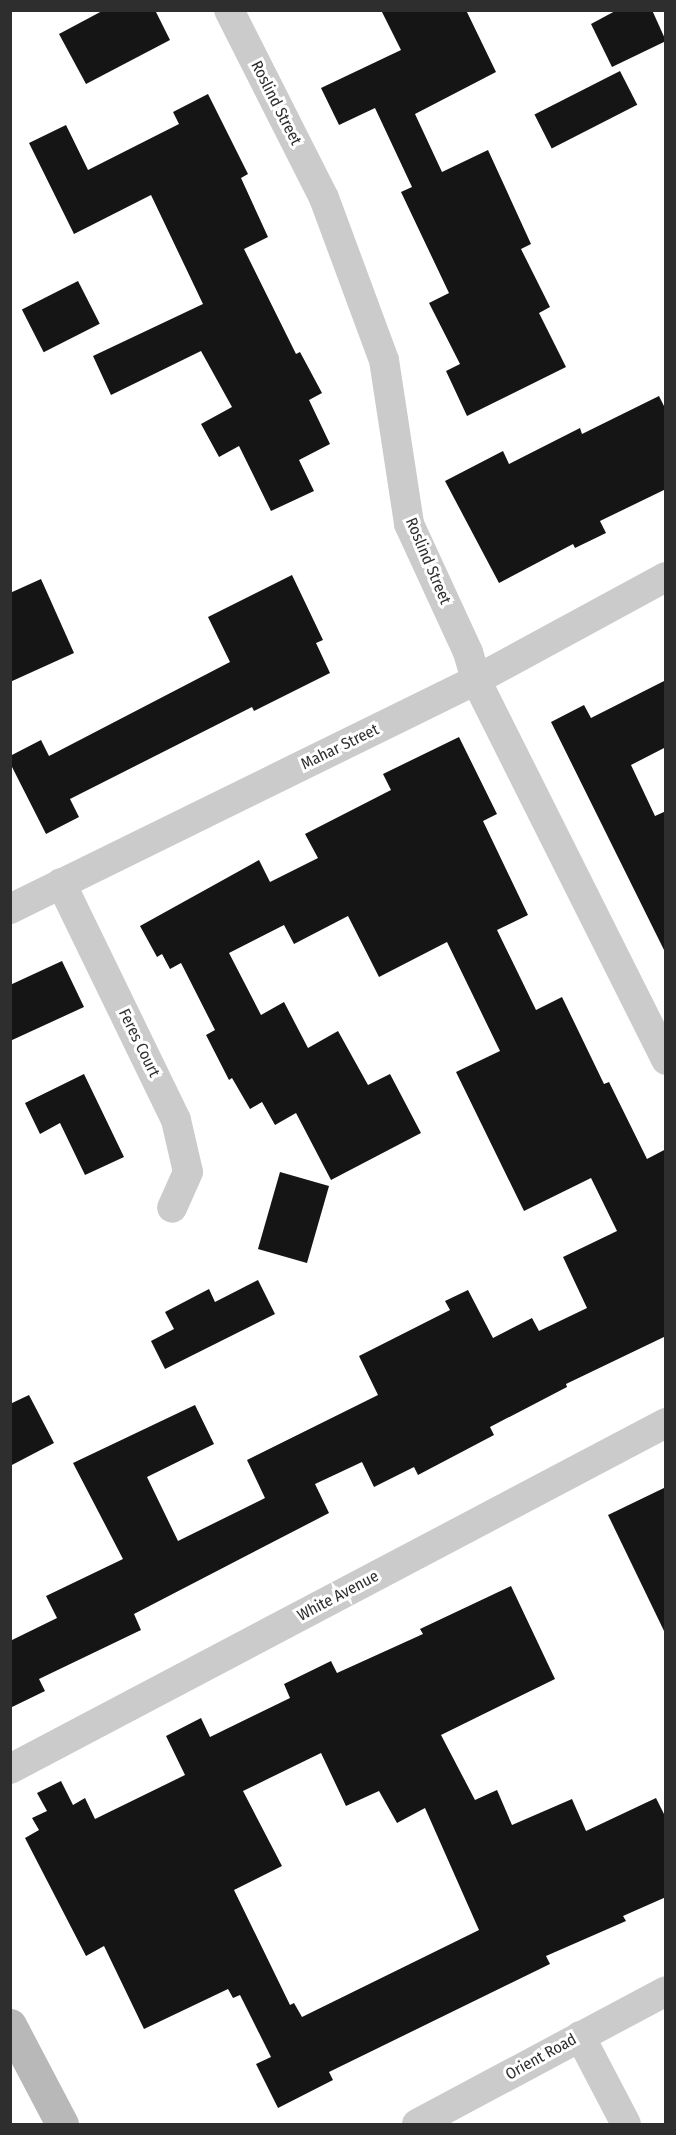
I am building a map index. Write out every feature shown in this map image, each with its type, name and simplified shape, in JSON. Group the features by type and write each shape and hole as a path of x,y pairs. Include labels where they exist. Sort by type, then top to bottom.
{"main road":[{"path":"10,2025 62,2124"}],"street":[{"name":"Roslind Street","path":"231,11 324,198 384,360 409,524 468,652 476,680 666,1060"},
{"name":"Mahar Street","path":"10,909 476,680 666,577"},
{"name":"Feres Court","path":"61,884 176,1119 188,1172 172,1208"},
{"name":"White Avenue","path":"10,1769 666,1423"},
{"name":"Orient Road","path":"417,2124 666,1991"},
{"path":"580,2036 626,2124"}],"building":[{"path":"104,10 155,10 170,40 86,84 59,34"},
{"path":"381,10 466,10 496,72 415,114 442,172 488,150 531,244 521,249 550,307 539,313 566,367 467,416 446,371 460,364 429,303 449,293 401,192 412,187 375,108 339,125 321,88 401,50"},
{"path":"617,10 652,10 666,41 612,67 591,24"},
{"path":"620,71 637,105 552,148 534,115"},
{"path":"208,94 248,174 241,178 268,237 244,249 296,354 300,352 322,393 309,400 330,444 299,460 314,491 271,511 239,446 219,457 201,424 232,407 201,351 111,395 93,356 203,304 151,195 74,234 29,143 66,125 88,170 179,124 173,112"},
{"path":"78,281 100,324 44,352 22,310"},
{"path":"659,396 666,410 666,489 600,521 606,533 575,548 573,544 499,583 445,481 503,451 509,464 580,428 582,434"},
{"path":"292,575 323,640 316,643 330,673 254,711 252,707 70,799 79,817 46,834 10,763 10,756 41,740 49,756 230,662 208,617"},
{"path":"41,579 74,653 10,682 10,593"},
{"path":"666,680 666,747 631,765 655,816 666,811 666,954 551,722 584,705 591,718"},
{"path":"459,737 497,814 483,821 528,915 497,930 536,1010 562,997 604,1084 609,1082 647,1159 666,1149 666,1336 566,1384 567,1387 490,1427 494,1435 418,1475 414,1467 374,1487 362,1462 315,1484 329,1513 134,1614 141,1630 39,1679 45,1691 10,1708 10,1641 57,1618 46,1596 123,1559 73,1463 195,1405 214,1444 147,1477 178,1541 265,1498 247,1460 378,1395 359,1356 450,1310 445,1301 468,1290 493,1338 532,1318 539,1331 587,1308 563,1257 617,1231 591,1178 524,1211 456,1072 500,1051 447,942 379,977 348,916 294,944 284,925 229,953 261,1015 284,1002 308,1048 338,1031 368,1085 390,1074 421,1133 331,1180 296,1113 275,1125 262,1102 250,1109 232,1078 229,1080 206,1035 215,1030 181,963 170,969 162,954 157,957 140,926 259,860 270,882 318,858 305,834 391,790 383,774"},
{"path":"62,961 84,1007 10,1041 10,985"},
{"path":"84,1074 124,1157 85,1175 60,1123 40,1134 25,1103"},
{"path":"280,1172 329,1186 307,1263 258,1249"},
{"path":"258,1280 275,1314 165,1369 151,1341 174,1329 165,1312 209,1289 215,1302"},
{"path":"29,1395 54,1443 10,1466 10,1404"},
{"path":"666,1487 666,1635 608,1515"},
{"path":"511,1586 555,1679 441,1735 475,1800 497,1790 512,1825 572,1799 586,1831 656,1798 666,1818 666,1897 623,1916 626,1921 546,1956 550,1964 329,2072 333,2080 278,2108 256,2064 271,2057 240,1995 233,1998 228,1989 144,2029 104,1946 86,1956 25,1838 39,1830 32,1818 47,1811 37,1793 61,1781 73,1805 85,1798 95,1819 185,1775 166,1736 201,1718 210,1737 290,1698 284,1684 331,1661 337,1673 423,1634 420,1629","holes":["321,1753 346,1806 379,1791 397,1823 425,1808 479,1930 302,2017 294,2003 290,2005 234,1890 282,1866 243,1791"]}]}
